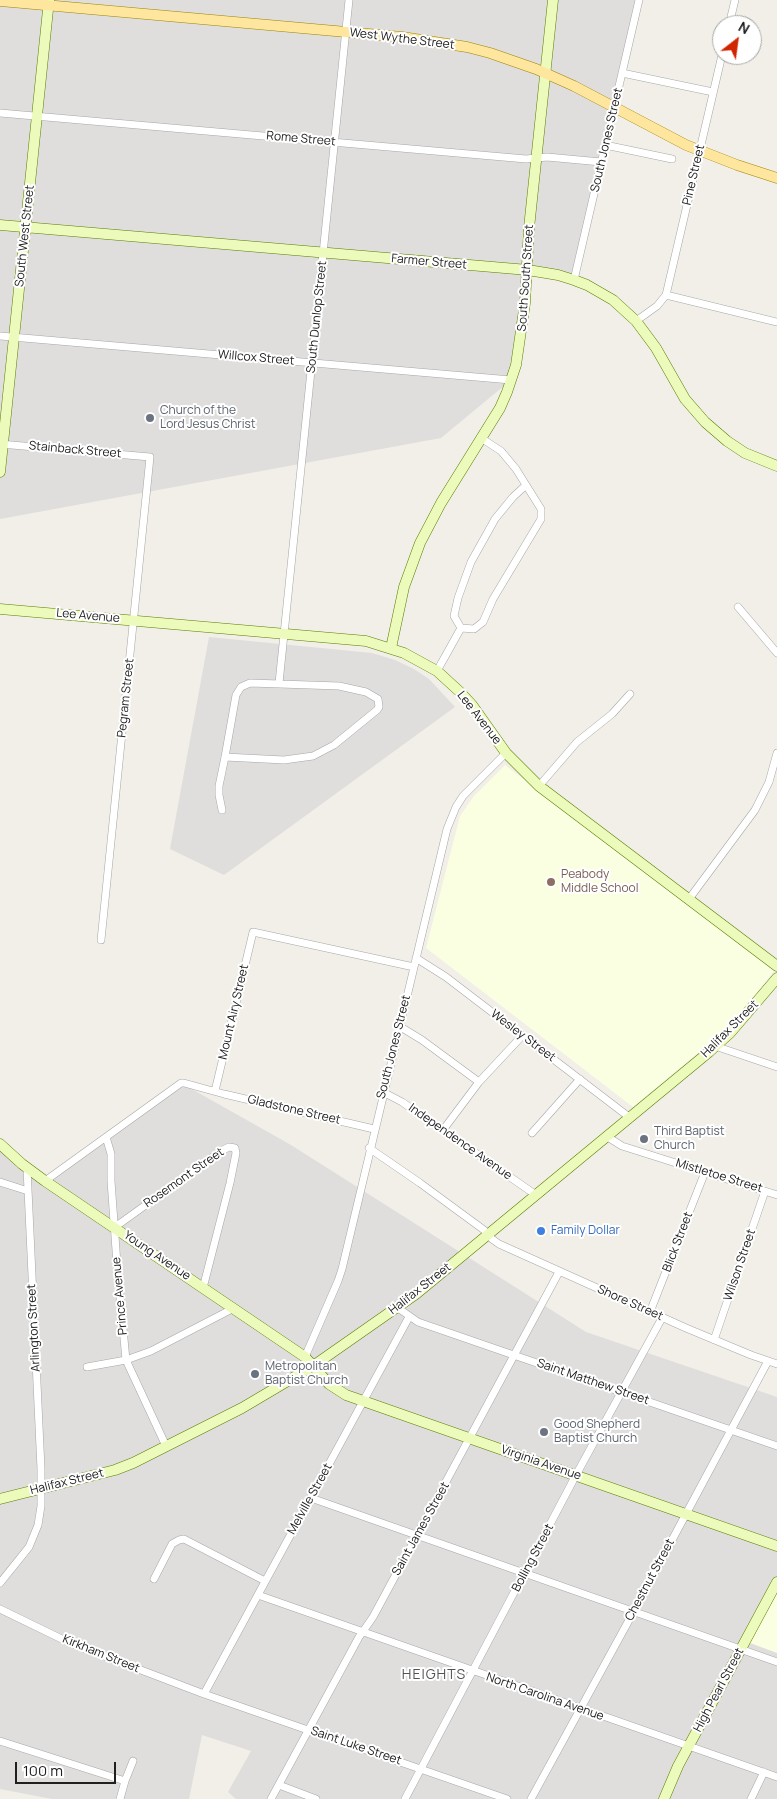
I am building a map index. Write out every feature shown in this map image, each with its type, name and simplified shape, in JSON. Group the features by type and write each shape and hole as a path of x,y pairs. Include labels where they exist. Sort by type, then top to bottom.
{"main road":[{"name":"West Wythe Street","path":"0,1 49,3 402,37 467,47 507,58 545,73 699,150 738,166 777,178"}],"street":[{"name":"South Dunlop Street","path":"279,683 349,0"},
{"name":"South South Street","path":"391,648 404,587 420,543 441,503 500,408 511,380 523,328 528,270 529,228 553,0"},
{"name":"South Jones Street","path":"574,280 639,0"},
{"path":"731,15 735,0"},
{"name":"South West Street","path":"0,472 1,444 49,3"},
{"name":"Pine Street","path":"666,295 720,65"},
{"path":"622,73 713,92"},
{"name":"Rome Street","path":"0,113 526,159 547,157 601,162"},
{"path":"606,145 672,159"},
{"name":"Farmer Street","path":"0,225 528,270 558,275 594,288 613,300 636,321 651,341 686,399 705,422 727,441 746,453 777,466"},
{"path":"636,321 657,306 666,295 777,322"},
{"name":"Willcox Street","path":"0,336 511,380"},
{"path":"462,628 474,629 483,622 493,599 541,519 541,509 516,470 501,451 481,438"},
{"name":"Stainback Street","path":"1,444 150,457"},
{"name":"Pegram Street","path":"100,940 150,457"},
{"path":"462,628 454,616 458,598 471,562 495,519 525,486"},
{"path":"738,607 777,653"},
{"name":"Lee Avenue","path":"0,609 366,641 391,648 416,659 437,671 460,692 472,705 506,753 539,786 777,966"},
{"path":"437,671 462,628"},
{"path":"222,810 219,795 224,757 238,690 241,686 250,683 279,683 338,686 369,694 378,699 379,707 377,710 334,746 324,752 304,758 284,760 224,757"},
{"path":"539,786 577,742 612,714 630,694"},
{"name":"South Jones Street","path":"305,1356 338,1281 450,819 469,789 506,753"},
{"path":"689,899 755,810 776,767 777,753"},
{"name":"Mount Airy Street","path":"215,1091 253,932 414,967"},
{"name":"Wesley Street","path":"416,958 446,978 630,1117"},
{"name":"Halifax Street","path":"0,1499 115,1470 258,1399 313,1366 398,1308 715,1046 777,978"},
{"path":"399,1026 422,1040 479,1082"},
{"path":"443,1130 479,1082 522,1036"},
{"path":"715,1046 777,1067"},
{"path":"532,1133 580,1079"},
{"path":"45,1181 181,1083 215,1091"},
{"name":"Gladstone Street","path":"215,1091 374,1129"},
{"name":"Independence Avenue","path":"383,1092 402,1102 536,1195"},
{"name":"Mistletoe Street","path":"606,1136 622,1146 777,1195"},
{"name":"Prince Avenue","path":"106,1137 111,1154 111,1181 120,1305 126,1360 166,1446"},
{"name":"Young Avenue","path":"0,1144 45,1181 305,1356 313,1366"},
{"name":"Rosemont Street","path":"115,1227 229,1147 232,1147 236,1151 233,1170 203,1288"},
{"name":"Shore Street","path":"370,1148 420,1183 499,1244 662,1318 777,1364"},
{"name":"Arlington Street","path":"0,1583 22,1558 34,1536 41,1513 27,1168"},
{"name":"Blick Street","path":"650,1312 705,1172"},
{"path":"0,1182 28,1191"},
{"name":"Wilson Street","path":"714,1340 766,1191"},
{"name":"Saint James Street","path":"271,1799 373,1617 559,1272"},
{"path":"87,1367 126,1360 151,1351 234,1308"},
{"path":"398,1308 409,1317"},
{"name":"Saint Matthew Street","path":"409,1317 418,1322 777,1446"},
{"name":"Melville Street","path":"204,1694 409,1317"},
{"name":"Bolling Street","path":"405,1799 576,1475 662,1318"},
{"name":"Chestnut Street","path":"531,1799 768,1361"},
{"name":"Virginia Avenue","path":"313,1366 321,1377 336,1390 363,1401 777,1546"},
{"path":"310,1498 777,1662"},
{"path":"154,1579 172,1544 184,1539 265,1581"},
{"name":"High Pearl Street","path":"664,1799 688,1746 777,1582"},
{"name":"North Carolina Avenue","path":"258,1595 777,1777"},
{"name":"Kirkham Street","path":"0,1609 70,1643 204,1694"},
{"name":"Saint Luke Street","path":"204,1694 507,1799"},
{"path":"0,1741 125,1781"},
{"path":"120,1799 132,1761"},
{"path":"751,1799 764,1772"},
{"path":"279,1785 316,1799"}],"shaded area":[{"path":"0,0 640,0 574,280 528,271 511,380 441,438 0,519"},
{"path":"209,637 372,653 395,660 414,669 429,679 455,707 224,875 170,849"},
{"name":"Peabody Middle School","path":"505,765 774,971 736,1018 711,1042 633,1107 426,948 460,816 474,796"},
{"path":"181,1083 291,1145 586,1332 777,1397 777,1799 236,1799 228,1792 251,1751 202,1735 189,1799 52,1799 0,1789 0,1148 45,1180"},
{"path":"777,1592 777,1653 750,1643"}],"place":[{"name":"Church of the Lord Jesus Christ","path":"150,418"},
{"name":"Peabody Middle School","path":"551,882"},
{"name":"Third Baptist Church","path":"644,1139"},
{"name":"Family Dollar","path":"541,1231"},
{"name":"Metropolitan Baptist Church","path":"255,1374"},
{"name":"Good Shepherd Baptist Church","path":"544,1432"}],"district":[{"name":"HEIGHTS","path":"434,1675"}]}
